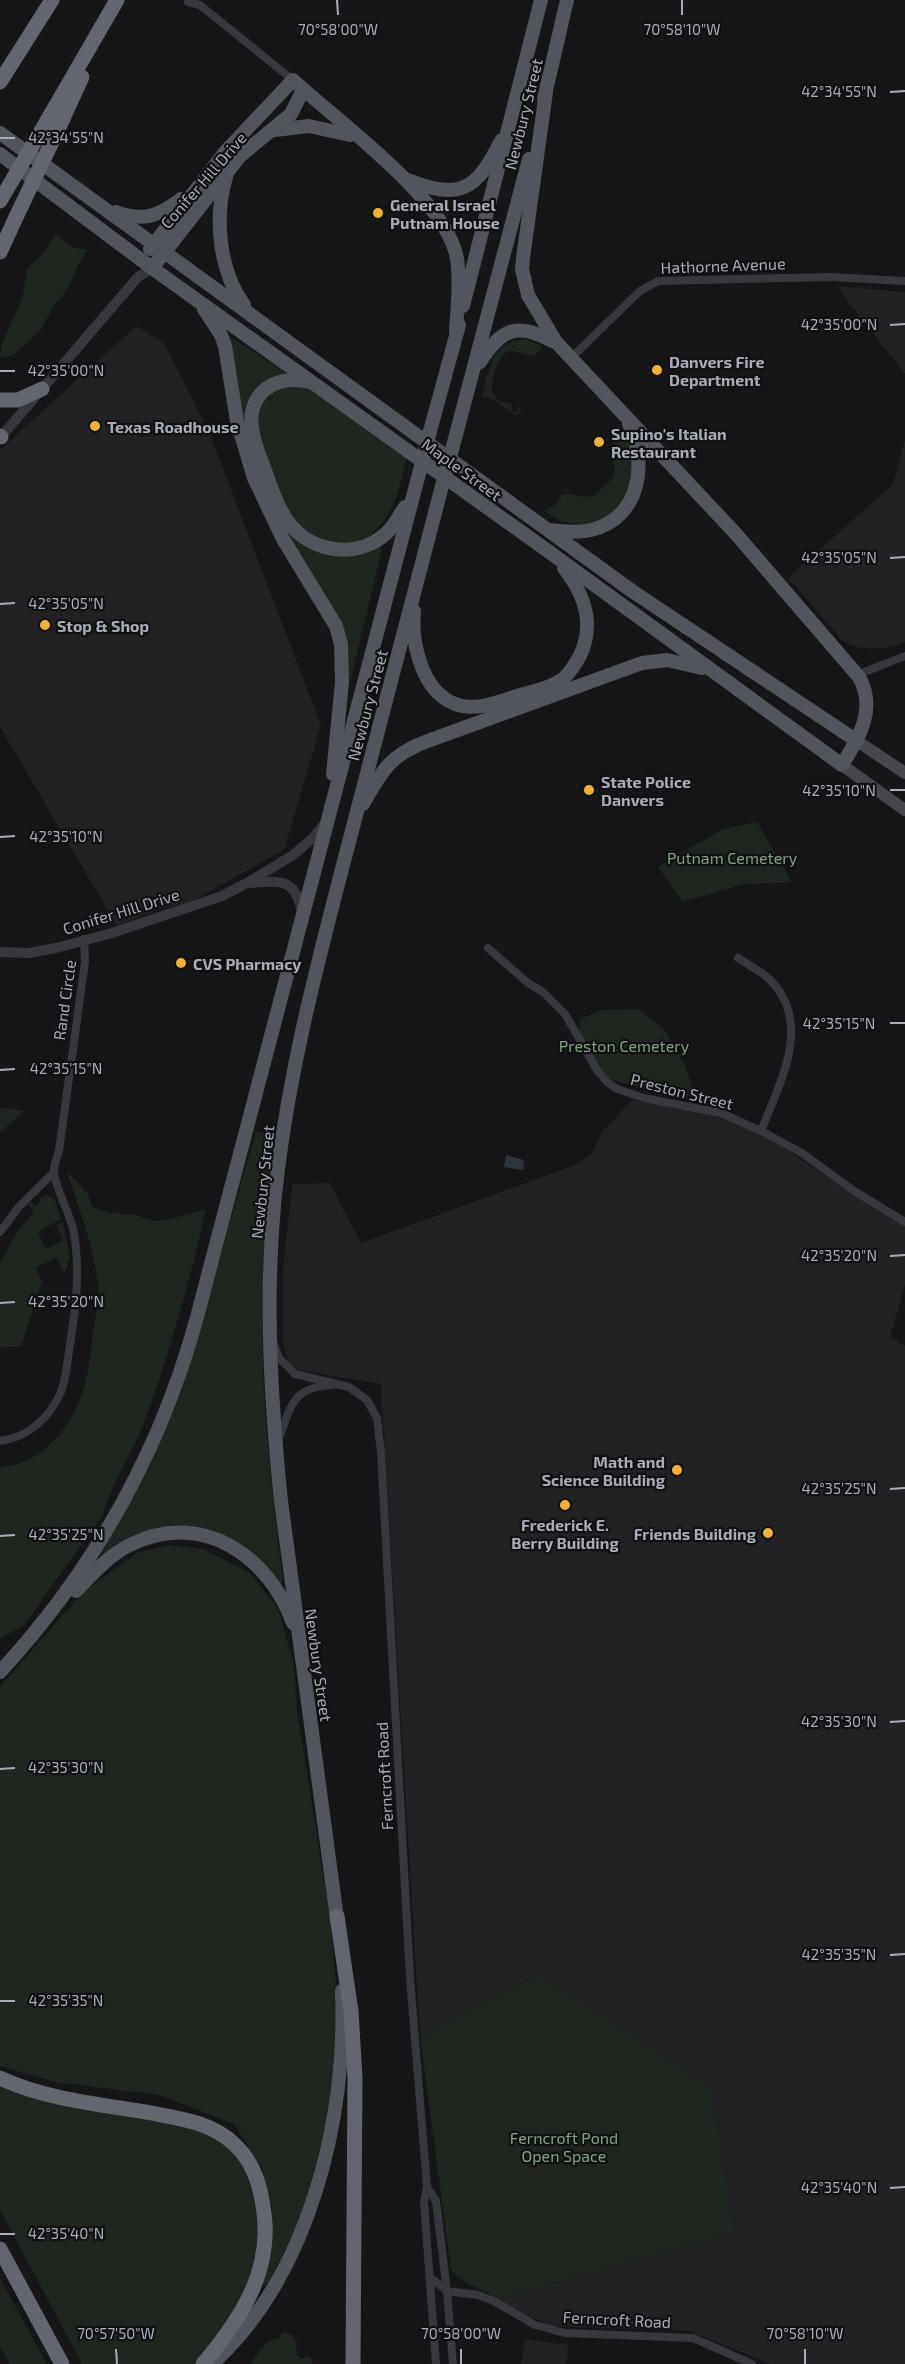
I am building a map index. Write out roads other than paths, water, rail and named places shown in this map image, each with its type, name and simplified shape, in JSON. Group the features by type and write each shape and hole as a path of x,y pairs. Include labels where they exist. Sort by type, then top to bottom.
{"highway":[{"path":"0,82 52,0"},
{"path":"0,252 56,117 116,2"},
{"path":"0,201 56,117"},
{"path":"0,400 18,400 42,389"},
{"path":"337,1916 351,2011 355,2078 353,2364"},
{"path":"0,2078 38,2092 204,2125 226,2137 248,2161 255,2172 265,2219 263,2259 248,2302 228,2334 203,2364"},
{"path":"0,2249 62,2364"}],"main road":[{"name":"Newbury Street","path":"0,1672 28,1641 74,1581 133,1484 170,1401 193,1332 513,115 541,0"},
{"name":"Newbury Street","path":"212,2364 238,2337 283,2269 308,2212 326,2154 338,2093 342,2042 342,1991 337,1916 302,1663 276,1446 269,1329 274,1206 288,1096 355,818 546,92 567,0"},
{"path":"298,85 406,180 441,222 452,242 458,272 456,332"},
{"name":"Conifer Hill Drive","path":"159,247 247,150 291,114 298,85"},
{"name":"Conifer Hill Drive","path":"147,263 195,189 226,151 298,85"},
{"path":"546,92 522,269 532,304 555,342 752,552 857,675 865,690 867,705 864,723 842,765"},
{"path":"406,180 431,190 441,191 466,187 479,178 486,169 513,115"},
{"path":"270,131 309,126 336,131 359,139"},
{"name":"Maple Street","path":"0,133 547,530 678,622 905,773"},
{"name":"Maple Street","path":"0,154 147,263 905,810"},
{"path":"228,172 220,211 224,261 231,282 243,303 254,316"},
{"path":"102,207 125,215 147,217 157,215 195,189"},
{"path":"185,290 208,314 221,335 237,421 255,478 283,539 336,626 341,644 342,682 329,816"},
{"path":"470,383 486,351 494,340 502,335 521,330 555,342"},
{"path":"320,387 296,379 276,383 261,394 252,412 253,430 259,453 279,505 289,523 301,535 318,545 335,549 355,549 370,544 388,532 413,495"},
{"path":"547,530 576,532 596,529 615,519 628,504 637,486 640,465 636,441 622,412"},
{"path":"418,578 413,623 421,667 436,689 457,704 491,705 563,679 583,651 587,635 584,601 572,579 541,546"},
{"path":"355,818 385,767 402,753 425,741 642,663 679,661 719,674"},
{"path":"28,1641 98,1568 120,1551 147,1538 162,1534 192,1533 223,1541 252,1562 264,1574 289,1613 302,1663"}],"street":[{"path":"188,2 200,5 298,85"},
{"path":"0,437 138,277 147,263"},
{"name":"Hathorne Avenue","path":"571,358 640,291 658,281 831,277 905,281"},
{"path":"857,675 905,656"},
{"name":"Conifer Hill Drive","path":"0,952 29,953 112,933 195,905 247,884 305,847 322,828 329,816"},
{"name":"Conifer Hill Drive","path":"247,884 269,881 291,886 297,892 303,915"},
{"name":"Rand Circle","path":"54,1172 59,1151 85,962 84,939"},
{"name":"Preston Street","path":"488,948 528,983 543,992 565,1014 597,1070 607,1082 617,1089 644,1098 721,1113 761,1131 801,1152 854,1191 905,1222"},
{"path":"738,958 763,974 775,987 782,996 792,1022 788,1059 761,1131"},
{"path":"0,1232 22,1203 54,1172 74,1230 77,1254 76,1300 64,1382 54,1404 43,1419 23,1434 0,1441"},
{"name":"Ferncroft Road","path":"269,1329 279,1359 288,1369 295,1374 338,1384 356,1391 367,1400 377,1418 410,1978 427,2187 424,2202 436,2364"},
{"path":"276,1446 290,1407 298,1395 316,1386 338,1384"},
{"name":"Ferncroft Road","path":"427,2187 436,2201 447,2291 467,2292 494,2301 524,2320 552,2330 693,2338 752,2364"},
{"path":"430,2277 447,2291 453,2364"}],"place":[{"name":"General Israel Putnam House","path":"378,213"},
{"name":"Danvers Fire Department","path":"657,370"},
{"name":"Texas Roadhouse","path":"95,426"},
{"name":"Supino's Italian Restaurant","path":"599,442"},
{"name":"Stop & Shop","path":"45,625"},
{"name":"State Police Danvers","path":"589,790"},
{"name":"CVS Pharmacy","path":"181,963"},
{"name":"Math and Science Building","path":"677,1470"},
{"name":"Frederick E. Berry Building","path":"565,1505"},
{"name":"Friends Building","path":"768,1533"}],"park label":[{"name":"Putnam Cemetery","path":"732,857"},
{"name":"Preston Cemetery","path":"624,1045"},
{"name":"Ferncroft Pond Open Space","path":"564,2146"}]}
